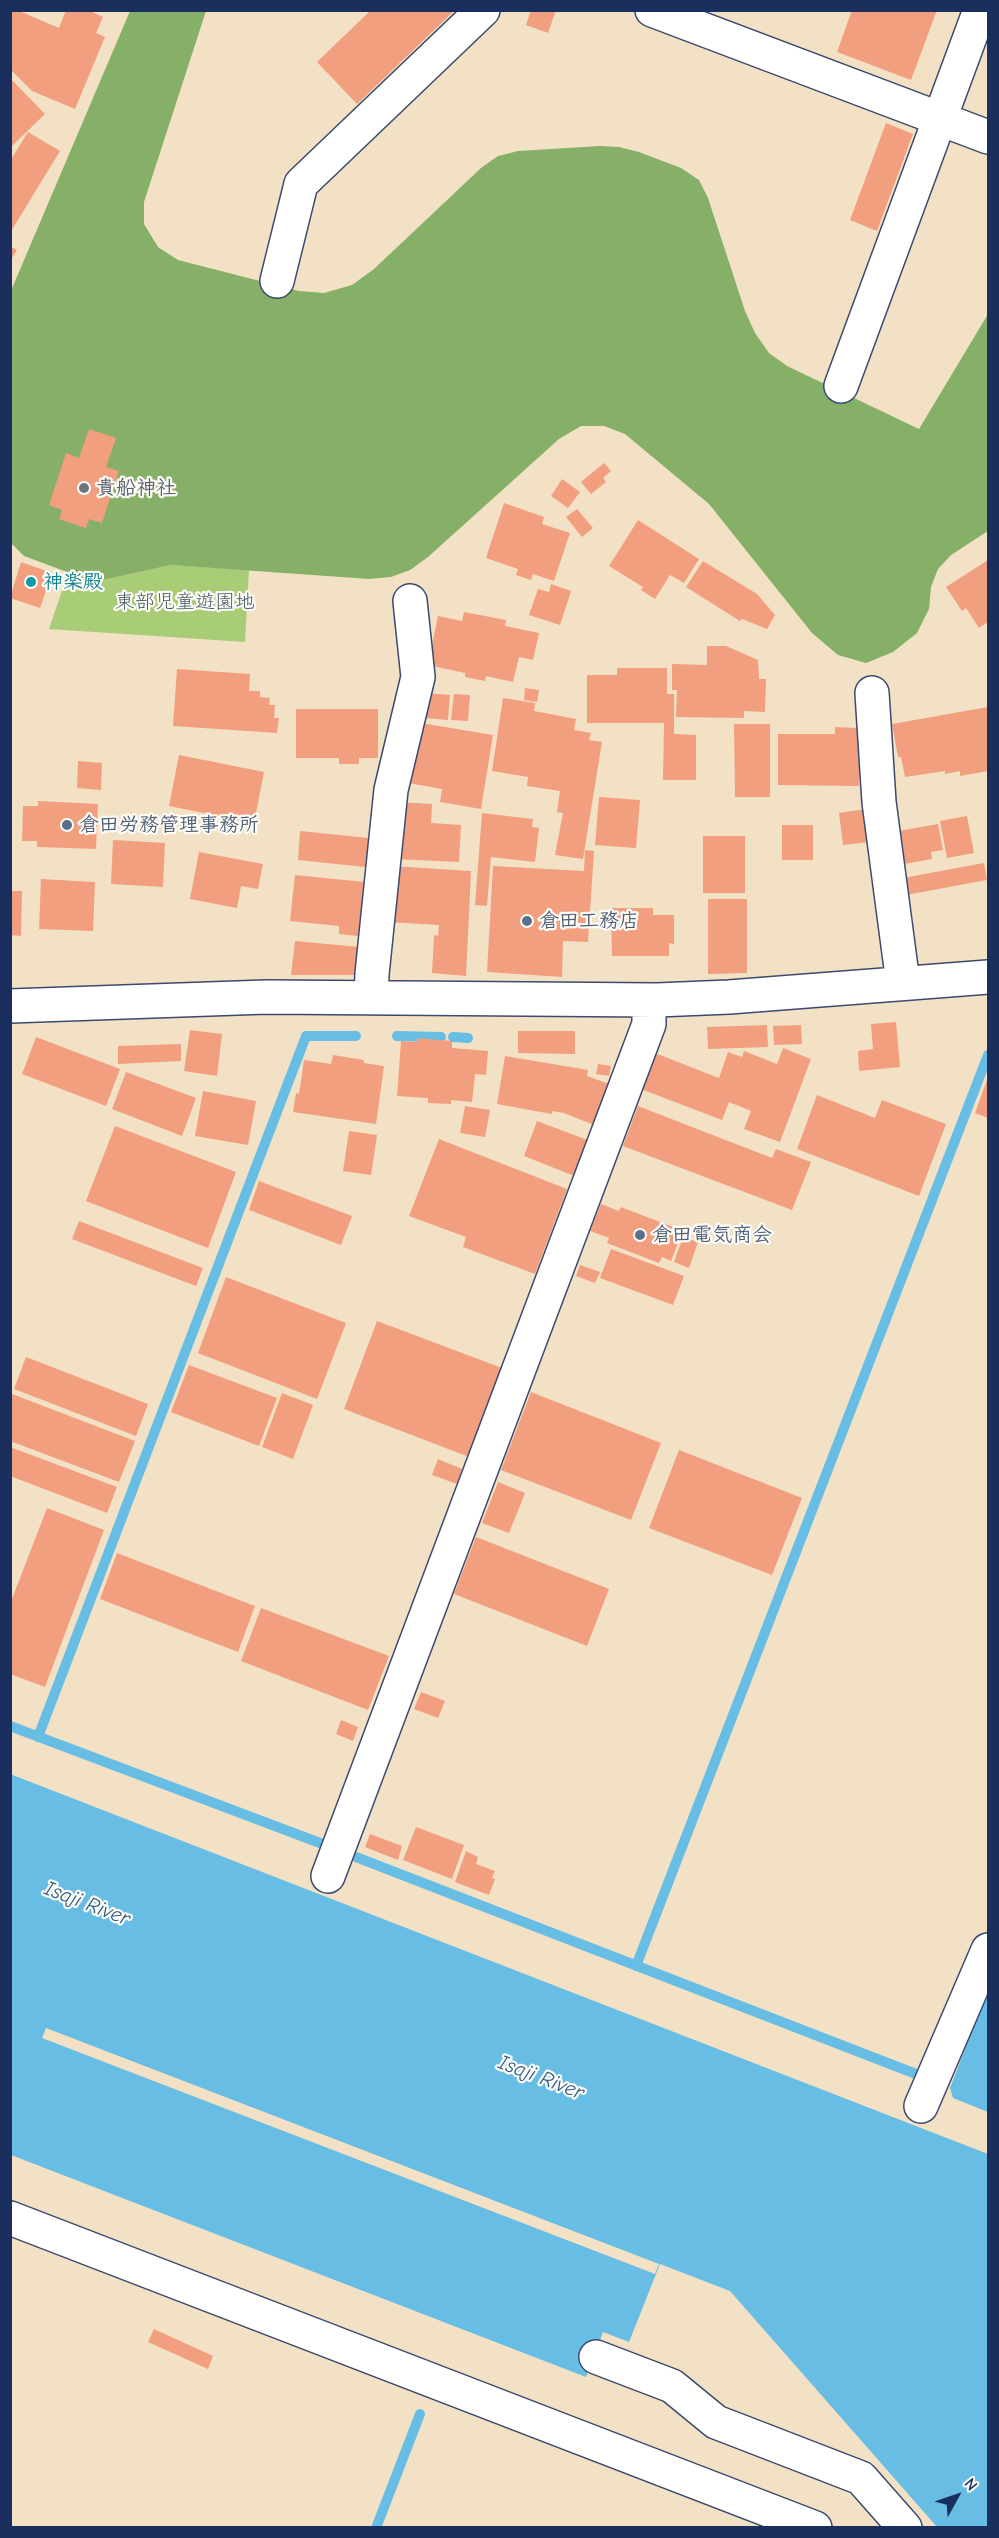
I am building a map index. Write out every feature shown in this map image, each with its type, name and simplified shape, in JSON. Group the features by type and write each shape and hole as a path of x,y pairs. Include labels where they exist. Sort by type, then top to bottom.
{"street":[{"path":"277,281 301,184 483,10"},
{"path":"652,10 988,137"},
{"path":"841,387 980,10"},
{"path":"371,998 391,790 418,676 410,601"},
{"path":"872,693 879,802 903,983"},
{"path":"10,1006 219,998 649,1000 729,997 988,977"},
{"path":"328,1876 649,1024 649,1000"},
{"path":"921,2106 988,1950"},
{"path":"10,2218 815,2528"},
{"path":"596,2357 672,2386 716,2422 861,2478 905,2528"}],"green space":[{"path":"130,11 206,11 144,202 144,224 158,247 178,260 299,291 324,293 352,285 374,269 481,168 498,156 518,151 600,146 619,147 639,152 681,168 699,180 708,198 745,311 755,333 769,353 787,366 919,429 988,314 988,531 951,555 938,569 931,587 929,609 917,633 893,652 866,663 838,655 812,633 709,504 625,434 604,426 581,426 559,439 428,557 410,570 391,577 369,579 171,565 94,582 24,556 11,543 10,293"},
{"name":"東部児童遊園地","path":"171,565 249,570 245,642 49,629 68,573 94,582"}],"water":[{"name":"Isaji River","path":"10,1774 988,2154 988,2527 937,2527 730,2291 660,2264 629,2342 603,2332 586,2377 11,2155"},
{"path":"985,1997 988,1999 988,2112 953,2098 950,2088"}],"pier":[{"path":"46,2028 659,2264 655,2274 42,2038"}],"building":[{"path":"10,10 17,10 59,28 66,10 88,10 103,17 96,33 105,37 75,109 32,91 10,69"},
{"path":"371,10 455,10 357,104 317,62"},
{"path":"531,10 556,10 548,33 526,25"},
{"path":"852,10 937,10 911,80 837,52"},
{"path":"10,78 45,114 10,148"},
{"path":"886,123 913,134 877,231 850,220"},
{"path":"28,132 60,151 10,233 10,161"},
{"path":"10,246 17,250 10,261"},
{"name":"貴船神社","path":"89,429 116,438 106,467 119,471 102,523 89,519 86,528 59,519 62,510 49,505 66,453 79,458"},
{"path":"604,463 611,471 603,478 606,482 591,494 581,482"},
{"path":"562,479 580,492 568,508 551,496"},
{"path":"504,503 544,517 542,524 570,533 554,581 533,574 531,580 516,575 518,569 486,558"},
{"path":"577,509 593,528 582,537 566,517"},
{"path":"638,520 699,559 684,583 670,575 655,599 641,590 643,587 609,566"},
{"path":"988,560 988,622 979,628 966,608 962,611 946,587"},
{"path":"703,561 757,594 775,615 767,629 742,619 740,621 686,587"},
{"name":"神楽殿","path":"21,562 52,573 40,608 10,598"},
{"path":"551,584 571,591 560,625 529,615 538,589 549,592"},
{"path":"464,612 506,620 505,626 539,633 533,660 519,657 513,682 486,676 485,681 465,677 465,673 428,665 438,616 462,621"},
{"path":"707,646 726,646 758,660 759,679 766,679 765,712 744,711 744,718 676,717 677,690 672,690 672,664 707,665"},
{"path":"617,668 667,668 667,694 674,694 674,734 696,735 696,780 663,780 664,723 587,723 587,675 617,675"},
{"path":"177,669 250,674 249,691 260,691 260,697 270,698 269,705 275,705 274,718 279,718 277,733 173,726"},
{"path":"525,688 539,690 537,702 524,700"},
{"path":"426,693 450,695 448,720 424,718"},
{"path":"454,694 470,695 468,721 451,720"},
{"path":"503,698 535,703 534,711 576,719 574,730 591,733 589,740 602,742 583,859 555,855 563,813 557,812 560,791 527,786 528,777 492,771"},
{"path":"988,707 988,771 960,776 960,771 945,774 945,771 905,777 901,757 898,757 892,724"},
{"path":"296,709 378,709 378,758 359,758 359,764 339,764 339,758 296,758"},
{"path":"421,723 493,735 481,809 440,802 442,789 403,782"},
{"path":"734,724 770,724 770,797 735,797"},
{"path":"835,727 859,728 859,786 778,785 778,734 835,734"},
{"path":"179,755 264,772 254,823 169,806"},
{"path":"78,761 102,763 101,790 77,788"},
{"path":"599,797 640,800 636,848 595,845"},
{"path":"38,801 98,804 96,849 37,847 37,841 22,841 23,806 38,806"},
{"path":"397,802 432,804 431,823 461,825 459,862 394,859"},
{"path":"865,809 869,842 843,845 839,813"},
{"path":"482,813 533,819 532,827 539,828 535,862 491,857 487,906 475,905"},
{"path":"967,816 974,853 947,858 940,821"},
{"path":"938,824 943,850 931,852 932,859 904,864 898,831"},
{"path":"782,825 813,825 813,860 782,860"},
{"path":"300,831 369,838 365,867 298,860"},
{"path":"703,836 745,836 745,893 703,893"},
{"path":"113,840 165,843 163,887 111,884"},
{"path":"585,850 594,851 588,942 563,941 562,977 487,972 493,866 584,871"},
{"path":"199,852 263,864 258,889 241,886 237,908 190,899"},
{"path":"984,863 987,880 906,895 903,878"},
{"path":"391,866 471,871 466,976 432,973 434,935 438,936 439,925 388,922"},
{"path":"295,875 364,882 358,936 339,934 339,926 290,921"},
{"path":"41,879 95,882 93,931 39,929"},
{"path":"10,891 22,891 21,936 10,935"},
{"path":"708,899 747,899 747,973 708,974"},
{"path":"611,908 653,908 653,915 674,915 674,944 669,943 669,956 612,956"},
{"path":"295,941 359,947 356,975 291,975"},
{"path":"896,1022 900,1067 859,1071 858,1051 873,1049 871,1024"},
{"path":"767,1025 768,1047 708,1049 707,1027"},
{"path":"801,1025 802,1044 774,1045 773,1026"},
{"path":"190,1030 222,1034 217,1076 184,1071"},
{"path":"518,1031 575,1031 575,1054 518,1053"},
{"path":"36,1037 120,1069 106,1106 22,1074"},
{"path":"417,1038 452,1041 452,1048 488,1051 486,1075 475,1074 472,1102 451,1100 451,1104 428,1103 428,1098 397,1096 401,1041 417,1042"},
{"path":"181,1044 181,1061 118,1064 118,1046"},
{"path":"783,1048 811,1059 780,1142 744,1129 751,1111 729,1102 722,1120 641,1089 655,1053 719,1078 728,1052 742,1057 744,1051 777,1064"},
{"path":"333,1055 384,1066 376,1124 293,1112 296,1093 299,1094 304,1060 331,1064"},
{"path":"505,1056 588,1070 587,1076 609,1084 594,1125 564,1113 552,1111 552,1114 497,1104"},
{"path":"598,1064 611,1066 609,1076 596,1074"},
{"path":"126,1072 196,1098 182,1136 112,1109"},
{"path":"988,1077 988,1118 975,1113"},
{"path":"203,1091 256,1101 248,1145 195,1136"},
{"path":"817,1095 875,1118 882,1100 946,1124 919,1196 797,1149"},
{"path":"465,1106 490,1110 485,1137 460,1133"},
{"path":"638,1106 772,1158 776,1149 811,1162 792,1210 623,1146"},
{"path":"537,1121 590,1141 577,1177 524,1156"},
{"path":"115,1126 236,1172 208,1248 86,1201"},
{"path":"349,1131 377,1135 371,1175 343,1171"},
{"path":"439,1139 567,1189 535,1274 463,1247 466,1237 409,1216"},
{"path":"259,1181 352,1216 341,1245 249,1210"},
{"path":"601,1204 619,1211 621,1207 673,1227 671,1231 681,1235 671,1261 662,1257 659,1263 607,1243 609,1238 590,1231"},
{"path":"79,1221 203,1268 196,1286 72,1239"},
{"path":"683,1237 698,1242 689,1268 674,1262"},
{"path":"611,1249 684,1276 673,1305 600,1278"},
{"path":"580,1265 600,1272 595,1283 576,1276"},
{"path":"226,1277 346,1323 317,1399 198,1353"},
{"path":"377,1321 502,1368 469,1457 344,1409"},
{"path":"26,1357 148,1404 136,1436 14,1389"},
{"path":"189,1365 277,1398 259,1446 171,1412"},
{"path":"531,1392 661,1443 631,1520 501,1470"},
{"path":"282,1393 313,1405 293,1459 262,1447"},
{"path":"12,1394 135,1441 119,1482 10,1441"},
{"path":"10,1447 117,1487 107,1513 10,1476"},
{"path":"679,1450 802,1498 772,1575 649,1528"},
{"path":"438,1459 462,1469 457,1484 432,1475"},
{"path":"498,1482 525,1493 509,1533 482,1523"},
{"path":"47,1508 104,1530 45,1687 10,1674 10,1604"},
{"path":"476,1537 609,1589 587,1646 454,1594"},
{"path":"117,1553 255,1606 238,1652 100,1599"},
{"path":"261,1608 389,1656 368,1710 241,1661"},
{"path":"421,1692 445,1701 438,1718 414,1709"},
{"path":"341,1720 358,1727 353,1741 336,1734"},
{"path":"416,1827 464,1845 452,1879 403,1860"},
{"path":"370,1834 402,1846 398,1860 365,1847"},
{"path":"466,1851 478,1857 476,1864 495,1871 492,1878 495,1879 489,1895 455,1882"},
{"path":"154,2329 213,2356 208,2369 148,2342"}],"waterway":[{"path":"38,1737 306,1036 356,1036"},
{"path":"397,1036 441,1037"},
{"path":"453,1037 468,1038"},
{"path":"636,1966 988,1055"},
{"path":"10,1726 320,1843"},
{"path":"356,1857 916,2074"},
{"path":"376,2528 420,2414"}],"place":[{"name":"貴船神社","path":"84,488"},
{"name":"神楽殿","path":"31,582"},
{"name":"倉田労務管理事務所","path":"67,825"},
{"name":"倉田工務店","path":"527,921"},
{"name":"倉田電気商会","path":"640,1235"}]}
